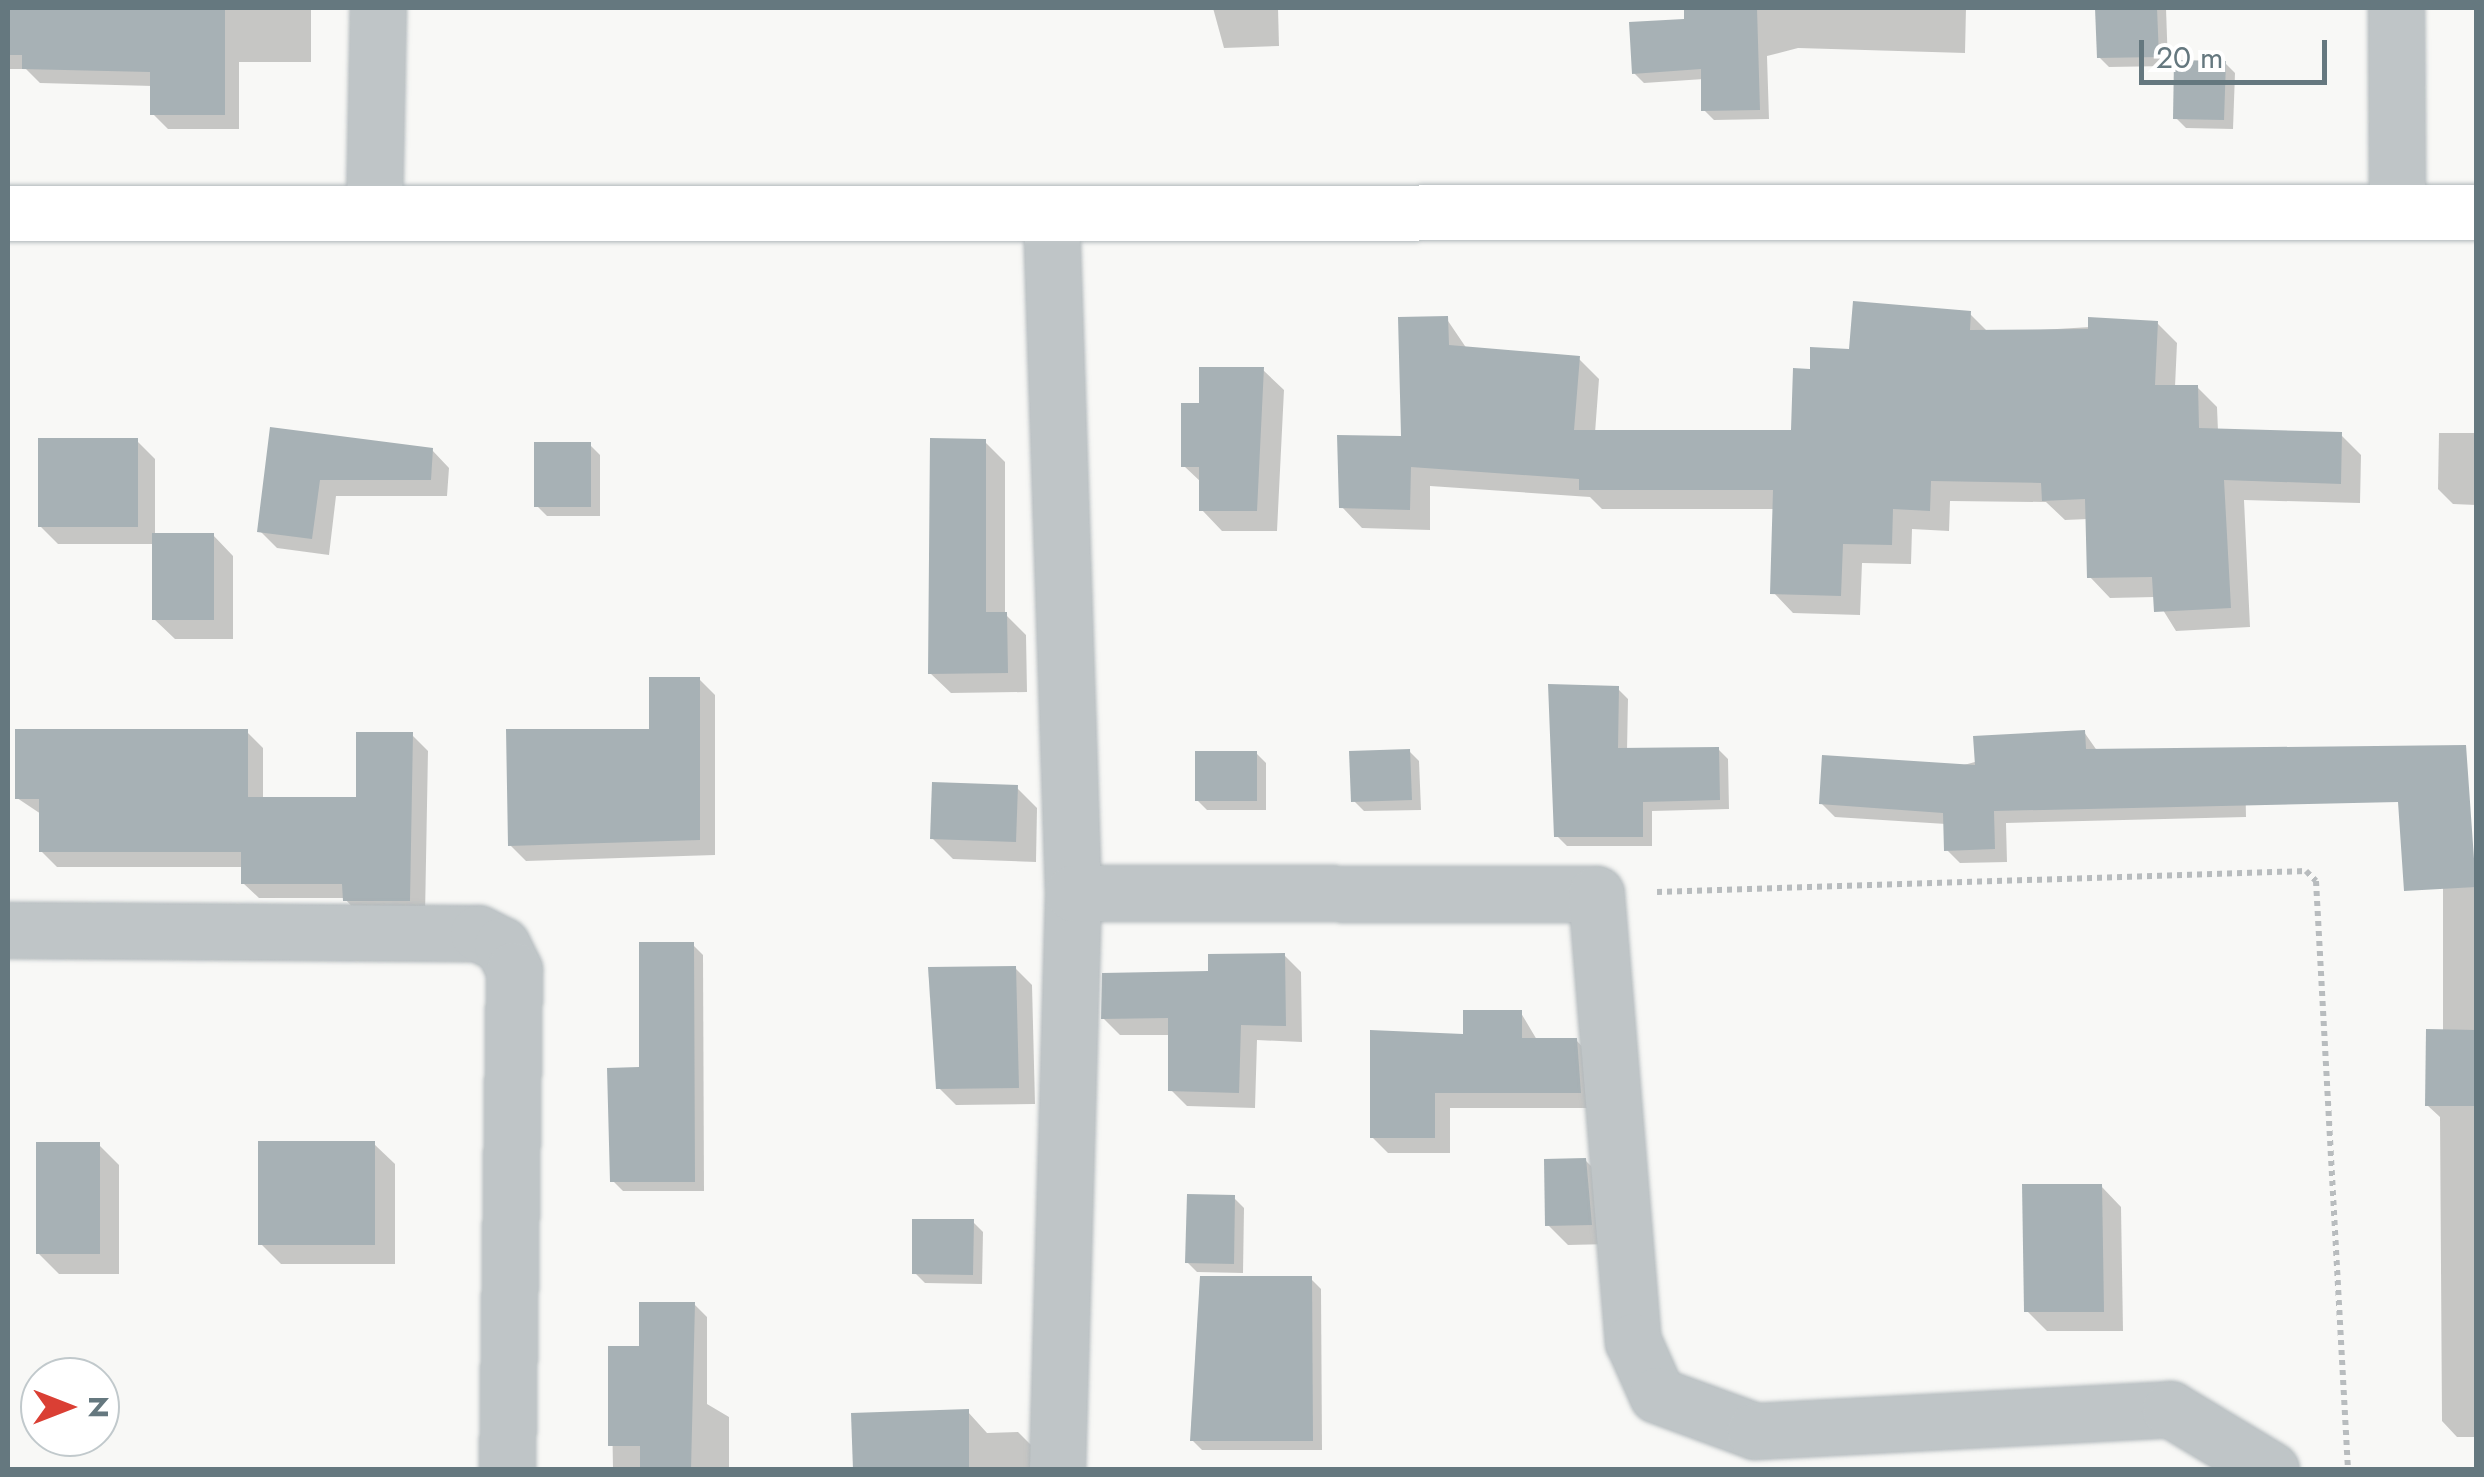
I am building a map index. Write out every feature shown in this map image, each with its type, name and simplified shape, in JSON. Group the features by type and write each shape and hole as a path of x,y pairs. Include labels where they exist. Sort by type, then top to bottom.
{"main road":[{"path":"8,213 374,208 1051,216 2476,212"}],"street":[{"path":"374,208 378,8"},
{"path":"2396,8 2397,211"},
{"path":"1051,216 1073,893 1056,1470"},
{"path":"1073,893 1596,894 1633,1341 1656,1395 1755,1432 2170,1409 2271,1470"},
{"path":"8,930 478,933 502,944 514,970 507,1470"}],"path":[{"path":"1596,894 2306,872 2316,880 2348,1470"}],"building":[{"path":"8,8 225,8 225,115 150,115 150,72 22,69 22,55 8,55"},
{"path":"1684,8 1757,8 1760,110 1701,111 1701,69 1632,74 1629,22 1684,19"},
{"path":"2095,8 2157,8 2159,57 2097,58"},
{"path":"2174,60 2226,61 2224,120 2173,119"},
{"path":"1853,301 1971,311 1970,330 2088,329 2088,317 2158,321 2155,385 2198,385 2199,428 2342,432 2341,484 2224,480 2231,608 2154,612 2152,577 2087,578 2085,499 2042,501 2041,483 1931,481 1930,511 1893,509 1892,545 1843,544 1841,596 1770,594 1773,490 1579,490 1579,479 1411,467 1410,510 1339,508 1337,435 1401,436 1398,317 1448,316 1449,345 1580,356 1574,430 1791,430 1793,368 1810,369 1810,347 1849,349"},
{"path":"1199,367 1264,367 1257,511 1199,511 1199,467 1181,467 1181,403 1199,403"},
{"path":"270,427 433,448 431,480 320,480 312,539 257,532"},
{"path":"38,438 138,438 138,527 38,527"},
{"path":"930,438 986,439 986,612 1007,612 1008,673 928,674"},
{"path":"534,442 591,442 591,507 534,507"},
{"path":"152,533 214,533 214,620 152,620"},
{"path":"649,677 700,677 700,840 508,846 506,729 649,729"},
{"path":"1548,684 1619,686 1618,748 1719,747 1720,800 1643,802 1643,837 1554,837"},
{"path":"15,729 248,729 248,797 356,797 356,732 413,732 410,901 343,901 342,884 241,884 241,852 39,852 39,799 15,799"},
{"path":"2085,730 2086,749 2466,745 2476,887 2404,891 2398,802 1994,811 1995,849 1944,851 1943,813 1819,804 1822,755 1975,765 1973,736"},
{"path":"1410,749 1412,800 1351,802 1349,751"},
{"path":"1195,751 1257,751 1257,801 1195,801"},
{"path":"932,782 1018,785 1016,842 930,839"},
{"path":"639,942 694,942 695,1182 610,1182 607,1068 639,1067"},
{"path":"1285,953 1286,1026 1241,1025 1239,1093 1168,1091 1168,1018 1101,1019 1102,973 1208,971 1208,954"},
{"path":"1016,966 1019,1088 936,1089 928,967"},
{"path":"1463,1010 1522,1010 1522,1038 1577,1038 1581,1093 1435,1093 1435,1138 1370,1138 1370,1030 1463,1034"},
{"path":"2426,1029 2476,1030 2476,1106 2425,1106"},
{"path":"258,1141 375,1141 375,1245 258,1245"},
{"path":"36,1142 100,1142 100,1254 36,1254"},
{"path":"1586,1158 1592,1225 1545,1226 1544,1159"},
{"path":"2022,1184 2102,1184 2104,1312 2024,1312"},
{"path":"1187,1194 1235,1195 1234,1264 1185,1263"},
{"path":"912,1219 974,1219 973,1275 912,1274"},
{"path":"1200,1276 1312,1276 1313,1441 1190,1441"},
{"path":"639,1302 695,1302 691,1470 640,1470 640,1446 608,1446 608,1346 639,1346"},
{"path":"969,1409 969,1470 853,1470 851,1413"}]}
